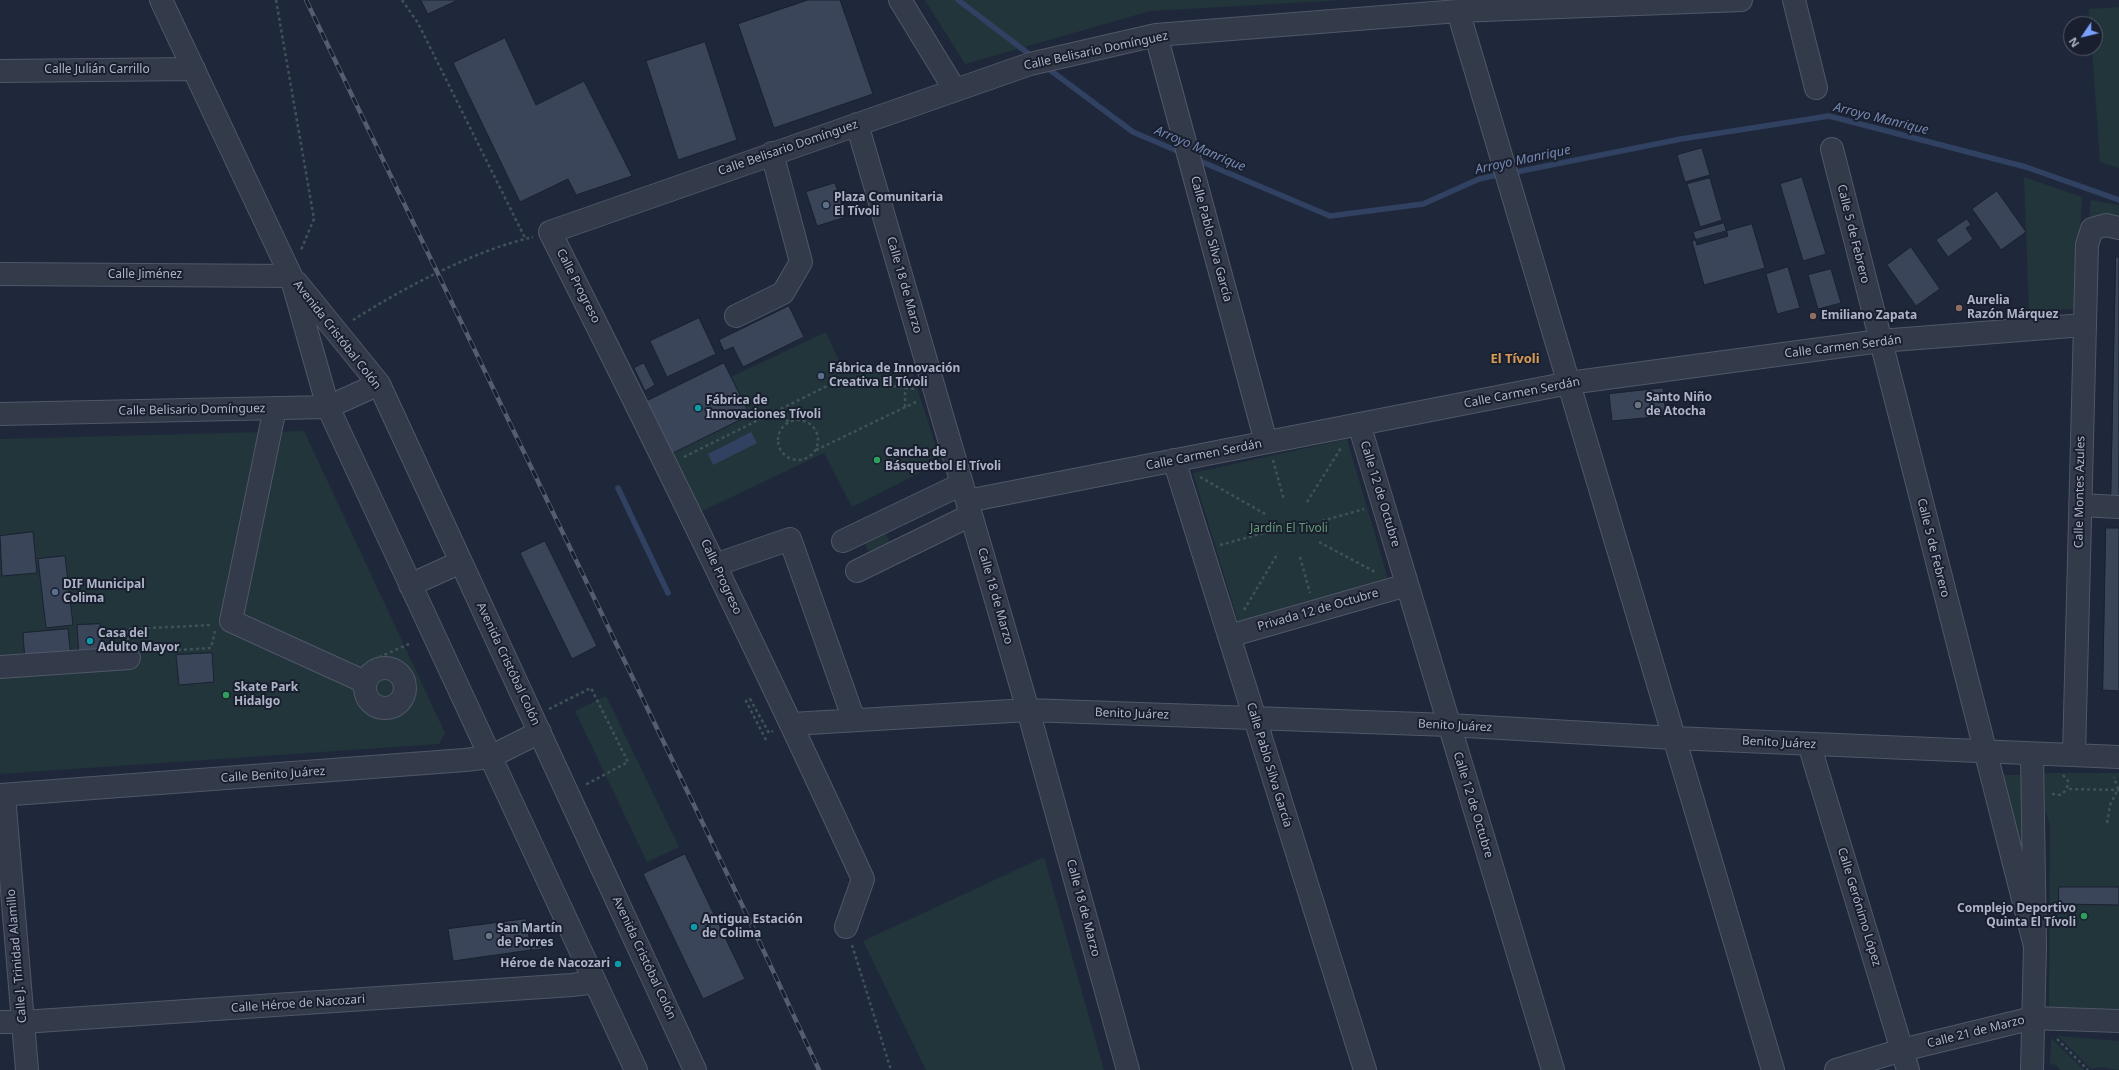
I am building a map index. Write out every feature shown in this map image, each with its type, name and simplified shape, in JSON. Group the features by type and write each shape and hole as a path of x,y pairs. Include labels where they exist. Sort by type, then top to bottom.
{"street":[{"name":"Avenida Cristóbal Colón","path":"161,0 291,276 328,407 636,1070"},
{"path":"900,0 955,90"},
{"name":"Calle Belisario Domínguez","path":"550,232 772,153 1038,62 1156,35 1458,11 1741,0"},
{"path":"1794,0 1816,88"},
{"path":"1458,11 1773,1070"},
{"name":"Calle Pablo Silva García","path":"1156,35 1269,449"},
{"name":"Calle Julián Carrillo","path":"0,71 194,69"},
{"name":"Calle 18 de Marzo","path":"857,124 1028,710 1128,1070"},
{"name":"Calle 5 de Febrero","path":"1832,149 2035,946"},
{"path":"736,316 783,293 801,262 772,153"},
{"name":"Calle Montes Azules","path":"2074,755 2087,245 2092,229 2106,225 2119,228"},
{"name":"Calle Progreso","path":"550,232 668,465 792,724 863,879 846,928"},
{"name":"Calle Jiménez","path":"0,274 291,276"},
{"name":"Avenida Cristóbal Colón","path":"291,276 379,384 695,1070"},
{"name":"Calle Carmen Serdán","path":"966,500 1174,460 1269,449 1359,424 1569,383 1880,341 2084,324"},
{"name":"Calle Belisario Domínguez","path":"0,414 328,407 379,384"},
{"path":"275,408 231,620 365,682"},
{"name":"Calle 12 de Octubre","path":"1359,424 1553,1070"},
{"name":"Calle Pablo Silva García","path":"1174,460 1365,1070"},
{"path":"966,500 863,568 849,538 966,500"},
{"path":"2080,505 2119,507"},
{"path":"715,565 790,539 854,720"},
{"path":"410,585 461,562"},
{"name":"Privada 12 de Octubre","path":"1229,636 1407,585"},
{"path":"0,661 0,667 137,655"},
{"name":"Benito Juárez","path":"792,724 1028,710 1449,725 1674,738 2074,755 2116,765"},
{"name":"Calle Benito Juárez","path":"2,795 490,757 537,725"},
{"name":"Calle Gerónimo López","path":"1809,744 1908,1070"},
{"name":"Calle 5 de Febrero","path":"2032,754 2035,946 2032,1070"},
{"name":"Calle J. Trinidad Alamillo","path":"2,795 26,1070"},
{"name":"Calle Héroe de Nacozari","path":"0,1022 23,1022 564,986 595,982"},
{"name":"Calle 21 de Marzo","path":"1836,1070 1902,1050 2033,1018 2119,1021"}],"path":[{"path":"276,0 314,219 291,276"},
{"path":"402,0 418,23 525,238"},
{"path":"336,331 375,306 438,273 525,238 550,232"},
{"path":"668,465 841,379 906,388 905,407 816,450 806,459 792,459 781,452 778,445 779,432 788,422 801,419 813,425 818,437 816,450"},
{"path":"781,409 788,422"},
{"path":"1307,502 1343,445"},
{"path":"1269,449 1284,500"},
{"path":"1199,477 1266,515"},
{"path":"1322,521 1367,508"},
{"path":"1215,546 1264,533"},
{"path":"1319,542 1381,575"},
{"path":"1242,614 1278,554"},
{"path":"1300,557 1312,600"},
{"path":"128,628 216,625 212,648 137,655"},
{"path":"537,725 591,688 628,762 568,794"},
{"path":"746,701 766,740"},
{"path":"2107,823 2110,805 2119,789 2116,765"},
{"path":"2056,773 2064,775 2068,782 2068,789"},
{"path":"2048,792 2061,795 2068,789 2119,789"},
{"path":"846,928 891,1070"},
{"path":"2053,1035 2088,1070"}],"green space":[{"path":"925,0 1345,0 1150,11 965,64"},
{"path":"2119,7 2119,168 2100,162 2093,56 2103,56 2103,16 2089,16 2089,9"},
{"path":"2024,177 2082,197 2076,309 2029,311"},
{"path":"2091,200 2119,205 2119,221 2089,219"},
{"path":"826,332 842,367 904,375 912,372 941,462 852,507 824,453 700,512 671,454 750,415 731,377"},
{"path":"304,431 445,733 439,744 0,774 0,439"},
{"name":"Jardín El Tivoli","path":"1347,439 1388,579 1238,621 1193,473"},
{"path":"883,528 893,549 872,559 862,538"},
{"path":"606,696 679,847 647,862 575,711"},
{"name":"Complejo Deportivo Quinta El Tívoli","path":"2044,773 2119,773 2119,1009 2049,1007 2050,824 2045,811"},
{"path":"1997,775 2024,775 2027,875"},
{"path":"1044,857 1104,1070 926,1070 863,941"},
{"path":"2058,1036 2119,1041 2119,1070 2099,1067 2091,1069"},
{"path":"2051,1038 2084,1070 2061,1070 2056,1065 2050,1064"}],"water":[{"path":"751,432 757,443 713,465 708,454"}],"building":[{"path":"421,0 458,0 428,14"},
{"path":"808,0 840,0 873,94 774,128 738,24"},
{"path":"505,38 536,105 584,81 632,176 576,195 568,179 520,202 453,63"},
{"path":"705,42 737,140 678,160 646,61"},
{"path":"1702,148 1710,175 1685,182 1677,155"},
{"path":"1802,177 1826,254 1803,261 1780,184"},
{"path":"1710,178 1722,220 1700,227 1687,184"},
{"name":"Plaza Comunitaria El Tívoli","path":"835,183 846,217 817,226 806,192"},
{"path":"1997,191 2026,232 2001,250 1972,209"},
{"path":"1967,219 1971,225 1966,228 1973,239 1948,257 1936,240"},
{"path":"1724,223 1728,236 1697,245 1693,232"},
{"path":"1752,224 1765,268 1704,285 1692,241"},
{"path":"1911,247 1940,289 1916,306 1887,265"},
{"path":"2116,257 2119,257 2119,499 2111,499"},
{"path":"1788,267 1800,308 1777,314 1766,274"},
{"path":"1831,269 1841,303 1818,309 1808,275"},
{"path":"789,306 804,337 743,367 733,347 724,351 719,340"},
{"path":"699,318 716,354 667,377 650,341"},
{"path":"644,363 655,385 645,391 634,368"},
{"name":"Fábrica de Innovaciones Tívoli","path":"724,363 750,415 671,454 645,402"},
{"name":"Santo Niño de Atocha","path":"1663,388 1666,416 1612,421 1609,394"},
{"path":"2106,528 2119,528 2119,691 2103,690"},
{"path":"33,532 37,573 2,576 0,536"},
{"path":"545,541 597,646 572,659 520,553"},
{"name":"DIF Municipal Colima","path":"65,556 73,625 46,628 38,559"},
{"name":"Casa del Adulto Mayor","path":"100,624 102,657 79,658 77,625"},
{"path":"68,629 71,658 25,662 23,633"},
{"path":"212,653 214,682 179,685 176,655"},
{"name":"Antigua Estación de Colima","path":"685,854 745,979 703,999 643,874"},
{"path":"2059,887 2119,887 2119,905 2059,904"},
{"name":"San Martín de Porres","path":"526,919 531,950 453,961 448,929"},
{"path":"540,941 542,949 531,950 530,942"}],"waterway":[{"name":"Arroyo Manrique","path":"958,0 1033,57"},
{"name":"Arroyo Manrique","path":"1046,67 1133,132 1182,153"},
{"name":"Arroyo Manrique","path":"1511,173 1681,139 1829,116 2026,167 2119,200"},
{"name":"Arroyo Manrique","path":"1195,159 1330,216 1423,204 1479,179 1502,174"},
{"path":"618,488 668,593"}],"railway":[{"path":"306,0 746,913 819,1070"}],"place":[{"name":"Plaza Comunitaria El Tívoli","path":"826,205"},
{"name":"Aurelia Razón Márquez","path":"1959,308"},
{"name":"Emiliano Zapata","path":"1813,316"},
{"name":"Fábrica de Innovación Creativa El Tívoli","path":"821,376"},
{"name":"Santo Niño de Atocha","path":"1638,405"},
{"name":"Fábrica de Innovaciones Tívoli","path":"698,408"},
{"name":"Cancha de Básquetbol El Tívoli","path":"877,460"},
{"name":"DIF Municipal Colima","path":"55,592"},
{"name":"Casa del Adulto Mayor","path":"90,641"},
{"name":"Skate Park Hidalgo","path":"226,695"},
{"name":"Complejo Deportivo Quinta El Tívoli","path":"2084,916"},
{"name":"Antigua Estación de Colima","path":"694,927"},
{"name":"San Martín de Porres","path":"489,936"},
{"name":"Héroe de Nacozari","path":"618,964"}],"district":[{"name":"El Tívoli","path":"1515,359"}]}
